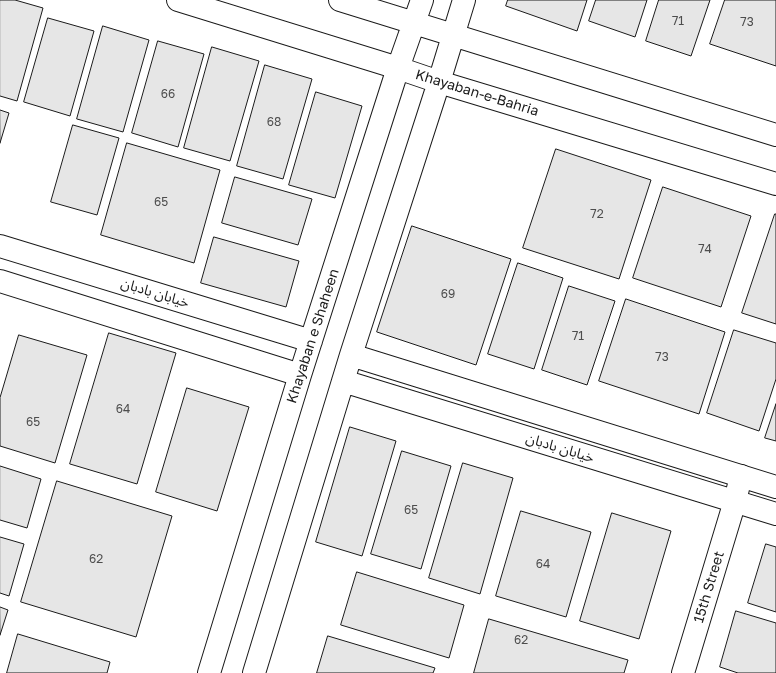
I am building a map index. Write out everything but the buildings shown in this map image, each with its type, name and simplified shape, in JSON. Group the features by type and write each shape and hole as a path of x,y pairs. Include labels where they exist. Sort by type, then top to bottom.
{"main road":[{"name":"Khayaban-e-Bahria","path":"178,0 439,82 776,184"},
{"path":"340,0 776,135"},
{"name":"Khayaban e Shaheen","path":"209,673 300,375 398,68 422,0"},
{"path":"254,673 351,355 464,0"},
{"name":"خیابان بادبان","path":"0,246 311,341"},
{"path":"0,281 300,375"},
{"name":"خیابان بادبان","path":"351,355 776,487"},
{"name":"خیابان بادبان","path":"343,381 776,514"},
{"name":"15th Street","path":"683,673 735,501 741,476"}]}
